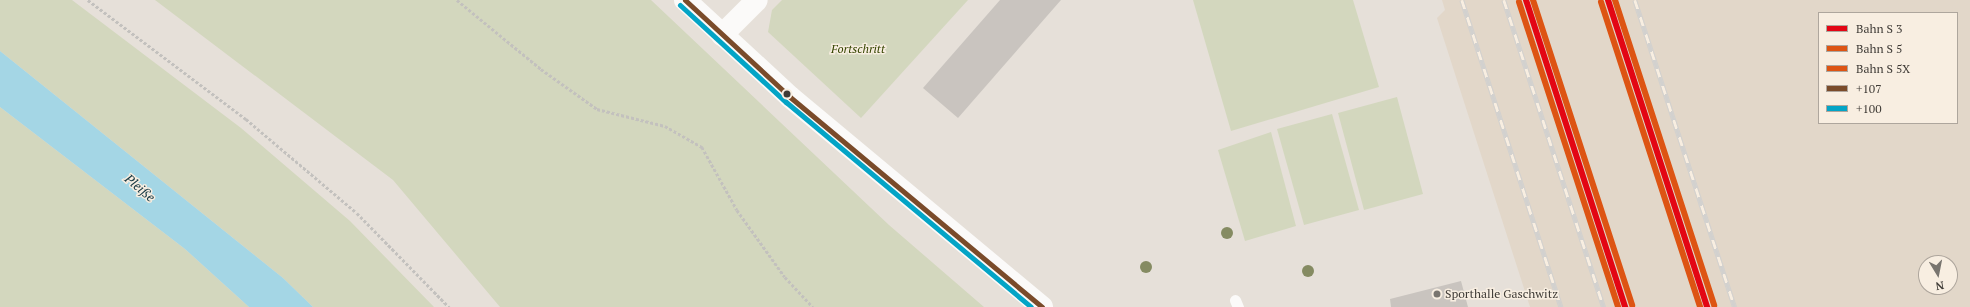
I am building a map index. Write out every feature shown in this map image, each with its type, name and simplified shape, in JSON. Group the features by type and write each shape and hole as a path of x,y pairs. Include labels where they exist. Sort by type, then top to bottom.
{"main road":[{"path":"685,0 796,102 1042,307"},
{"path":"722,35 757,0"}],"path":[{"path":"88,0 246,119 357,212 449,307"},
{"path":"457,0 541,69 597,109 664,126 702,147 737,210 785,277 813,307"}],"shaded area":[{"path":"1442,0 1970,0 1970,307 1530,307 1437,18 1445,10"}],"green space":[{"path":"0,0 72,0 241,128 350,221 434,307 313,307 283,278 0,51"},
{"path":"155,0 651,0 889,225 984,307 500,307 393,180"},
{"name":"Fortschritt","path":"782,0 968,0 861,118 768,32 772,10"},
{"path":"1193,0 1353,0 1379,87 1231,131"},
{"path":"1397,97 1423,194 1364,210 1338,113"},
{"path":"0,107 185,249 249,307 0,307"},
{"path":"1332,114 1359,210 1304,225 1277,129"},
{"path":"1271,132 1296,226 1245,241 1218,150"}],"water":[{"name":"Pleiße","path":"0,51 283,278 313,307 249,307 185,249 0,107"}],"building":[{"path":"1000,0 1061,0 958,118 923,88"},
{"name":"Sporthalle Gaschwitz","path":"1461,281 1468,307 1391,307 1390,299"}],"railway":[{"path":"1462,0 1561,307"},
{"path":"1504,0 1604,307"},
{"path":"1635,0 1735,307"}],"transit line":[{"name":"+107","path":"685,0 790,97 1042,307"},
{"path":"1526,0 1625,307"},
{"path":"1533,0 1632,305"},
{"path":"1608,0 1707,307"},
{"path":"1615,0 1714,305"},
{"path":"1519,2 1618,307"},
{"path":"1601,2 1700,307"},
{"name":"+100","path":"680,5 786,102 1031,307"}],"place":[{"name":"Sporthalle Gaschwitz","path":"1437,294"}]}
